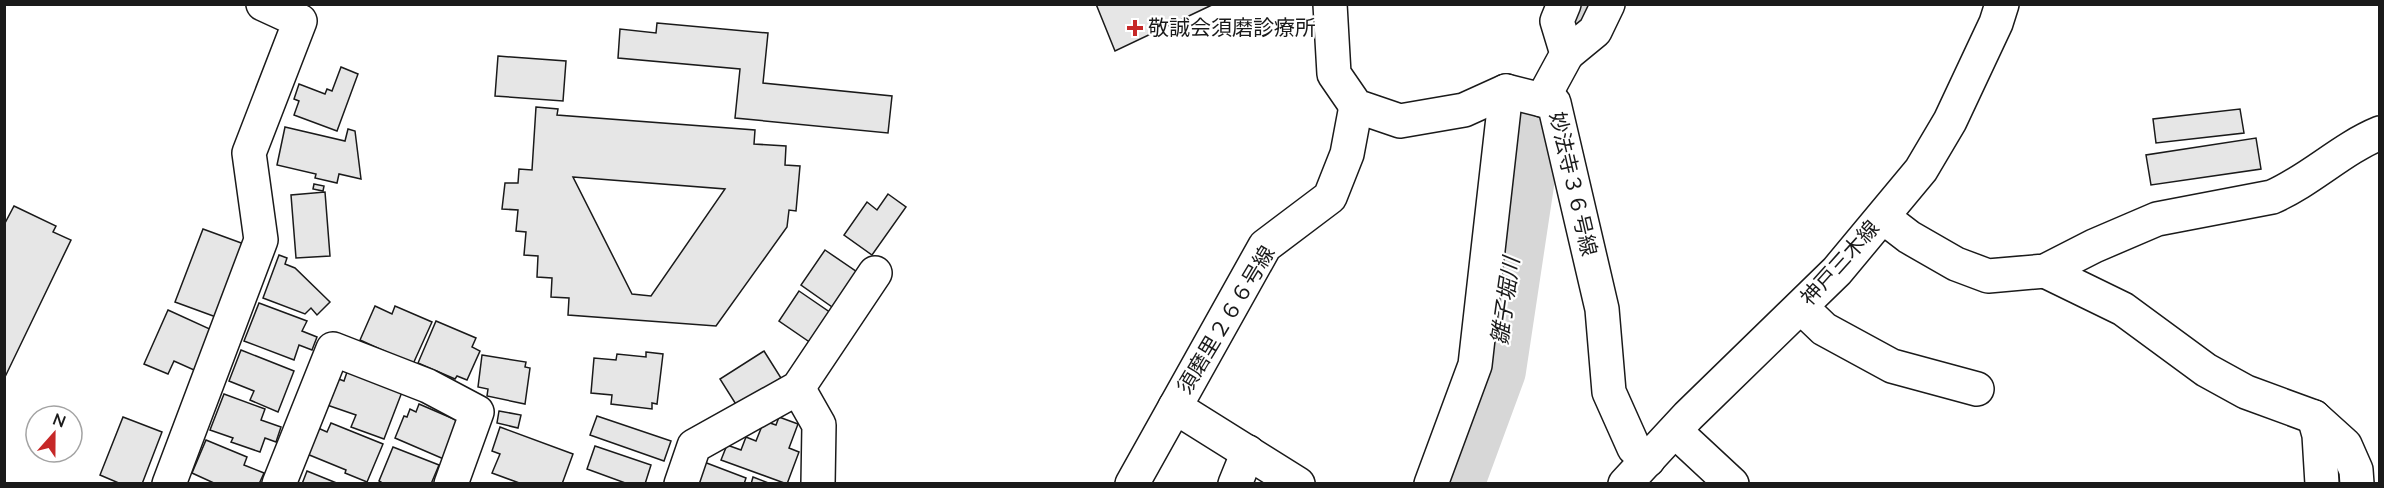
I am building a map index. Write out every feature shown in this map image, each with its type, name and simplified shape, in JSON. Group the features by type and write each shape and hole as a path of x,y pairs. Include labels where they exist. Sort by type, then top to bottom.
{"street":[{"path":"169,483 261,240 249,153 300,21 263,4"},
{"path":"1330,4 1334,74 1356,106 1400,121 1464,110 1506,91"},
{"path":"1564,4 1557,21 1567,54"},
{"path":"1542,100 1567,54 1595,31 1608,4"},
{"name":"神戸三木線","path":"1625,483 1837,271 1921,170 1950,121 1996,23 2002,4"},
{"path":"1431,483 1475,365 1506,91"},
{"name":"妙法寺３６号線","path":"1506,91 1554,103 1602,309 1609,392 1634,448 1648,460"},
{"name":"須磨里２６６号線","path":"1132,483 1265,246 1330,197 1347,154 1356,106"},
{"path":"1883,217 1909,237 1956,264 1988,276 2045,271 2094,246 2157,219 2272,197 2286,191 2344,151 2379,133"},
{"path":"2045,271 2123,309 2206,370 2246,392 2314,417 2345,445 2356,470 2357,483"},
{"path":"681,483 694,446 798,388 875,273"},
{"path":"1801,307 1824,329 1892,366 1977,389"},
{"path":"279,483 333,349 428,386 477,412 452,483"},
{"path":"798,388 819,425 818,483"},
{"path":"1175,407 1298,483"},
{"path":"2314,417 2319,435 2322,483"},
{"path":"1675,431 1732,483"},
{"path":"1234,483 1248,452"}],"building":[{"name":"敬誠会須磨診療所","path":"1096,4 1214,4 1115,51"},
{"path":"657,23 768,33 763,83 892,96 888,133 735,118 740,69 618,58 620,29 656,33"},
{"path":"498,56 566,61 563,101 495,96"},
{"path":"341,67 358,74 337,131 294,115 299,101 294,99 299,84 325,94 327,89 332,91"},
{"path":"536,107 558,109 557,115 755,130 754,144 786,146 785,165 800,166 796,211 789,210 787,227 716,326 568,315 569,298 551,297 552,278 537,277 538,256 524,255 526,232 516,231 518,210 502,209 505,183 518,183 519,169 532,170","holes":["573,177 725,189 651,296 632,294"]},
{"path":"2240,109 2244,133 2156,143 2153,119"},
{"path":"285,127 345,141 348,129 355,131 361,179 339,174 337,183 315,178 316,174 277,165"},
{"path":"2256,138 2261,169 2151,185 2146,155"},
{"path":"314,184 324,186 323,191 313,189"},
{"path":"325,192 330,256 296,258 291,195"},
{"path":"888,194 906,207 872,255 844,235 867,202 877,210"},
{"path":"14,206 56,226 53,232 71,240 4,379 4,225"},
{"path":"203,229 244,244 216,317 175,302"},
{"path":"825,250 860,274 835,309 801,285"},
{"path":"279,255 287,258 285,264 295,268 330,302 317,315 311,308 305,314 263,298"},
{"path":"799,291 831,313 811,343 779,321"},
{"path":"259,303 307,321 302,331 317,337 312,350 299,345 294,360 244,341"},
{"path":"375,306 392,314 395,306 432,322 413,364 360,340"},
{"path":"168,310 212,330 194,370 174,361 168,374 144,364"},
{"path":"436,321 476,338 472,347 480,351 467,380 457,376 455,379 418,363"},
{"path":"241,350 294,371 278,412 250,400 254,391 229,381"},
{"path":"764,351 781,378 737,406 720,379"},
{"path":"646,352 663,354 657,404 652,403 652,409 611,404 612,395 591,393 594,358 616,360 617,354 646,357"},
{"path":"482,355 526,362 525,367 530,368 525,404 487,396 488,389 478,387"},
{"path":"347,372 402,392 384,439 351,427 356,415 327,405 336,378 344,381"},
{"path":"224,394 265,409 261,420 281,427 276,442 265,438 260,452 231,442 233,438 210,430"},
{"path":"419,404 463,423 446,460 395,438 404,416 407,417 410,409 416,412"},
{"path":"499,411 521,415 518,428 497,423"},
{"path":"597,416 671,441 664,461 590,435"},
{"path":"123,417 162,432 142,484 121,484 100,475"},
{"path":"779,417 798,424 789,448 799,452 787,484 721,460 727,445 741,450 746,437 756,441 764,421 776,425"},
{"path":"331,423 383,444 367,482 345,473 346,470 307,454 318,428 327,432"},
{"path":"500,427 573,454 562,484 522,484 492,473 500,454 492,451"},
{"path":"206,440 247,457 244,465 264,473 259,484 216,484 192,473"},
{"path":"595,446 651,465 645,484 628,484 587,469"},
{"path":"393,447 439,465 431,484 384,484 379,481"},
{"path":"704,462 746,478 744,484 696,484"},
{"path":"307,471 339,484 302,484"},
{"path":"753,477 771,484 751,484"}],"waterway":[{"name":"雛子堀川","path":"1577,26 1588,4"},
{"name":"雛子堀川","path":"1452,484 1494,370 1533,111"}],"place":[{"name":"敬誠会須磨診療所","path":"1135,28"}]}
